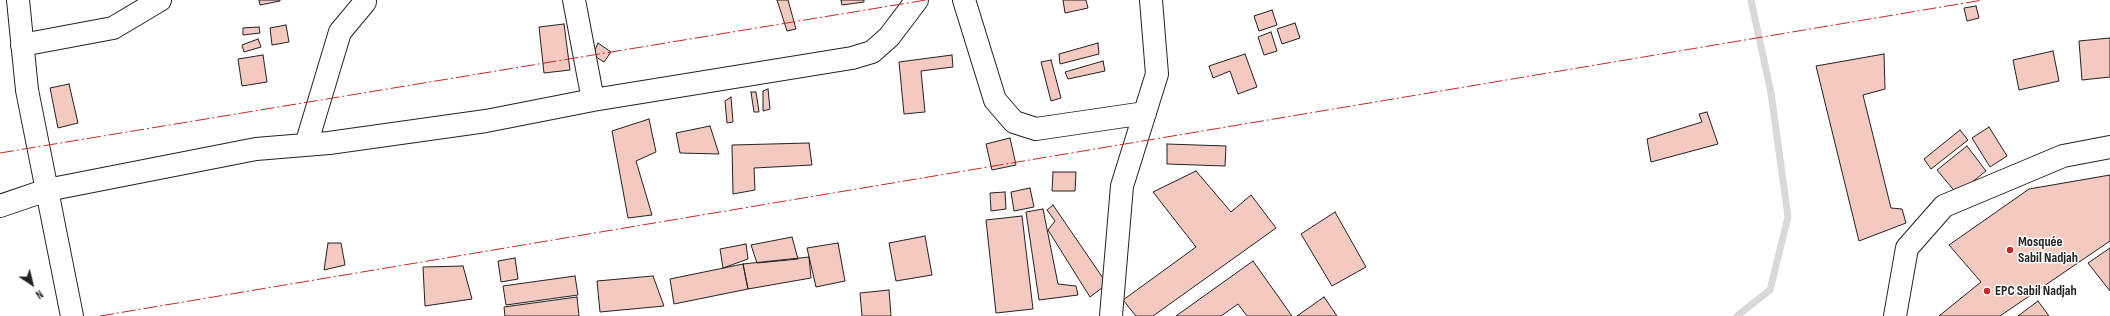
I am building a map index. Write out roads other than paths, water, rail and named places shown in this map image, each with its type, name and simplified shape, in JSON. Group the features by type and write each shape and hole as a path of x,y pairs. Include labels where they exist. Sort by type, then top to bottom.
{"street":[{"path":"18,0 27,90 72,316"},
{"path":"22,45 113,28 160,0"},
{"path":"574,0 593,100"},
{"path":"0,206 47,190 256,149 306,145 478,122 593,100 852,58 872,52 889,37 917,0"},
{"path":"964,0 996,100 1014,122 1036,129 1144,113"},
{"path":"1111,316 1122,186 1157,74 1151,0"},
{"path":"306,145 340,32 365,2"},
{"path":"1895,316 1907,248 1944,206 2063,156 2110,147"}],"waterway":[{"path":"1737,316 1770,290 1788,217 1771,93 1751,0"}],"place":[{"name":"Mosquée Sabil Nadjah","path":"2010,250"},
{"name":"EPC Sabil Nadjah","path":"1987,291"}]}
